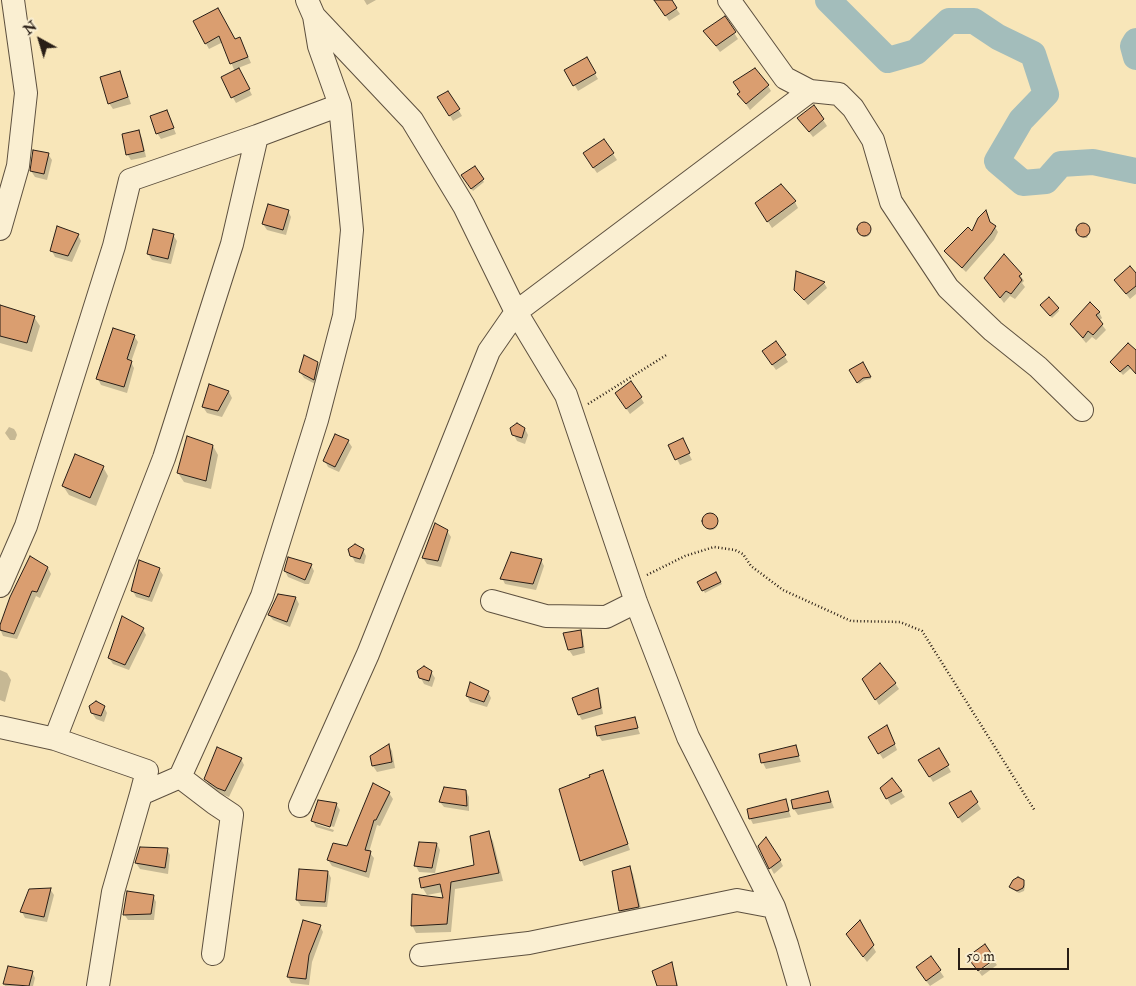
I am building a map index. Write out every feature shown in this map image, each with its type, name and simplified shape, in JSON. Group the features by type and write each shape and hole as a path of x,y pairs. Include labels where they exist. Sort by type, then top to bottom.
{"street":[{"path":"0,229 18,166 26,93 13,0"},
{"path":"729,0 785,78 810,91 839,94 854,108 873,140 891,202 948,288 993,332 1038,367 1082,410"},
{"path":"140,794 180,777 262,596 317,420 344,316 352,230 340,105 319,46 310,8"},
{"path":"310,8 412,120 464,206 516,312 566,395 633,593 688,736 774,908 788,945 799,986"},
{"path":"300,806 368,654 488,351 516,312 810,91"},
{"path":"0,586 26,526 114,246 130,180 340,105"},
{"path":"55,739 164,458 232,244 257,136"},
{"path":"492,601 546,616 606,617 633,593"},
{"path":"0,727 55,739 147,771 113,892 98,986"},
{"path":"180,777 214,804 232,815 213,954"},
{"path":"740,867 774,908"},
{"path":"421,955 529,943 737,900 774,908"}],"path":[{"path":"572,414 668,354"},
{"path":"633,593 685,556 714,547 734,550 742,554 751,566 783,590 851,621 900,622 922,630 1035,811"}],"building":[{"path":"654,0 672,0 677,8 665,16"},
{"path":"218,8 235,39 240,37 248,57 230,64 219,36 205,44 193,21"},
{"path":"725,16 736,32 716,46 703,31"},
{"path":"587,57 596,73 573,86 564,70"},
{"path":"239,68 250,89 231,98 221,77"},
{"path":"755,68 769,85 746,104 737,94 740,92 733,82"},
{"path":"120,71 128,97 108,104 100,77"},
{"path":"448,91 460,109 449,116 437,97"},
{"path":"814,105 824,119 809,132 797,118"},
{"path":"167,110 174,128 156,134 150,116"},
{"path":"139,130 144,151 126,155 122,134"},
{"path":"604,139 614,153 593,168 583,153"},
{"path":"33,150 49,153 44,174 30,171"},
{"path":"475,166 484,179 471,189 461,175"},
{"path":"781,184 796,201 767,222 755,203"},
{"path":"268,204 289,210 283,230 262,224"},
{"path":"986,210 990,222 996,226 962,268 944,251 968,227 972,231 978,218"},
{"path":"864,222 869,224 871,229 869,234 864,236 859,234 857,229 859,224"},
{"path":"1083,223 1088,225 1090,230 1088,235 1083,237 1078,235 1076,230 1078,225"},
{"path":"57,226 79,234 68,256 50,251"},
{"path":"153,229 174,234 168,259 147,254"},
{"path":"1004,254 1022,274 1019,276 1022,280 1011,294 1006,291 1000,298 984,278"},
{"path":"1130,266 1136,273 1136,286 1126,294 1114,280"},
{"path":"796,271 825,282 804,300 794,290"},
{"path":"1049,297 1059,308 1050,316 1040,305"},
{"path":"1090,302 1100,312 1096,315 1103,324 1093,335 1088,331 1083,338 1070,324"},
{"path":"0,305 35,316 27,343 0,336"},
{"path":"113,328 135,335 127,359 132,361 124,387 96,379"},
{"path":"776,341 786,355 772,365 762,351"},
{"path":"1128,343 1136,350 1136,374 1128,365 1120,372 1110,362"},
{"path":"304,355 318,362 314,380 299,372"},
{"path":"863,362 871,377 863,378 857,383 849,370"},
{"path":"631,381 642,397 626,409 615,393"},
{"path":"209,384 229,391 218,411 202,407"},
{"path":"517,423 525,428 522,438 512,435 510,428"},
{"path":"335,434 349,440 335,467 323,461"},
{"path":"187,436 213,445 206,481 177,473"},
{"path":"683,438 690,453 675,460 668,445"},
{"path":"75,454 104,466 90,498 62,486"},
{"path":"710,513 716,515 718,521 716,527 710,529 704,527 702,521 704,515"},
{"path":"435,523 448,530 438,561 422,558"},
{"path":"355,544 364,549 360,559 350,556 348,549"},
{"path":"511,552 542,559 533,584 500,579"},
{"path":"30,556 48,567 37,592 32,591 14,634 0,630 10,597"},
{"path":"288,557 312,564 305,580 284,571"},
{"path":"139,560 160,568 149,597 131,591"},
{"path":"716,572 721,582 702,591 697,582"},
{"path":"278,594 296,597 287,622 268,615"},
{"path":"122,616 144,628 125,665 108,658"},
{"path":"581,630 583,647 568,650 563,633"},
{"path":"880,663 896,683 875,700 862,679"},
{"path":"424,666 432,671 429,681 419,678 417,671"},
{"path":"470,682 489,691 484,702 466,696"},
{"path":"598,688 601,708 578,715 572,698"},
{"path":"96,701 105,706 101,716 91,713 89,706"},
{"path":"635,717 638,728 597,736 595,726"},
{"path":"887,725 895,744 878,754 868,737"},
{"path":"389,744 392,762 372,766 370,756"},
{"path":"796,745 799,756 761,763 759,754"},
{"path":"217,747 242,758 225,791 204,779"},
{"path":"939,748 949,765 929,777 918,760"},
{"path":"603,770 628,844 580,861 559,789"},
{"path":"892,778 902,791 886,799 880,788"},
{"path":"373,783 390,792 376,820 374,820 365,850 371,851 366,872 327,860 333,843 347,846"},
{"path":"444,787 466,790 467,806 439,802"},
{"path":"828,791 831,802 793,809 791,800"},
{"path":"971,791 978,802 958,818 949,803"},
{"path":"786,799 789,811 749,819 747,809"},
{"path":"318,800 337,803 330,827 311,821"},
{"path":"489,831 499,873 451,882 447,924 411,926 412,894 443,898 440,884 421,888 419,878 474,865 470,836"},
{"path":"766,837 781,860 769,869 758,846"},
{"path":"419,842 437,843 432,868 414,866"},
{"path":"140,847 168,848 165,868 135,863"},
{"path":"630,866 639,907 619,911 612,871"},
{"path":"299,869 328,871 325,902 296,900"},
{"path":"1018,877 1024,880 1024,885 1023,888 1017,891 1009,887 1013,880"},
{"path":"51,888 44,917 20,912 29,889"},
{"path":"127,891 154,895 151,914 123,915"},
{"path":"303,920 321,925 309,955 306,979 287,977"},
{"path":"860,920 874,945 863,957 846,934"},
{"path":"985,944 995,959 978,971 967,957"},
{"path":"931,956 941,970 926,981 916,967"},
{"path":"672,962 677,986 657,986 652,971"},
{"path":"8,966 33,971 29,986 3,984"}],"waterway":[{"path":"828,0 888,60 916,52 949,21 974,21 998,37 1033,54 1046,94 1021,120 997,161 1023,183 1046,181 1061,164 1093,162 1136,171"},
{"path":"1136,41 1133,46 1136,57"}]}
